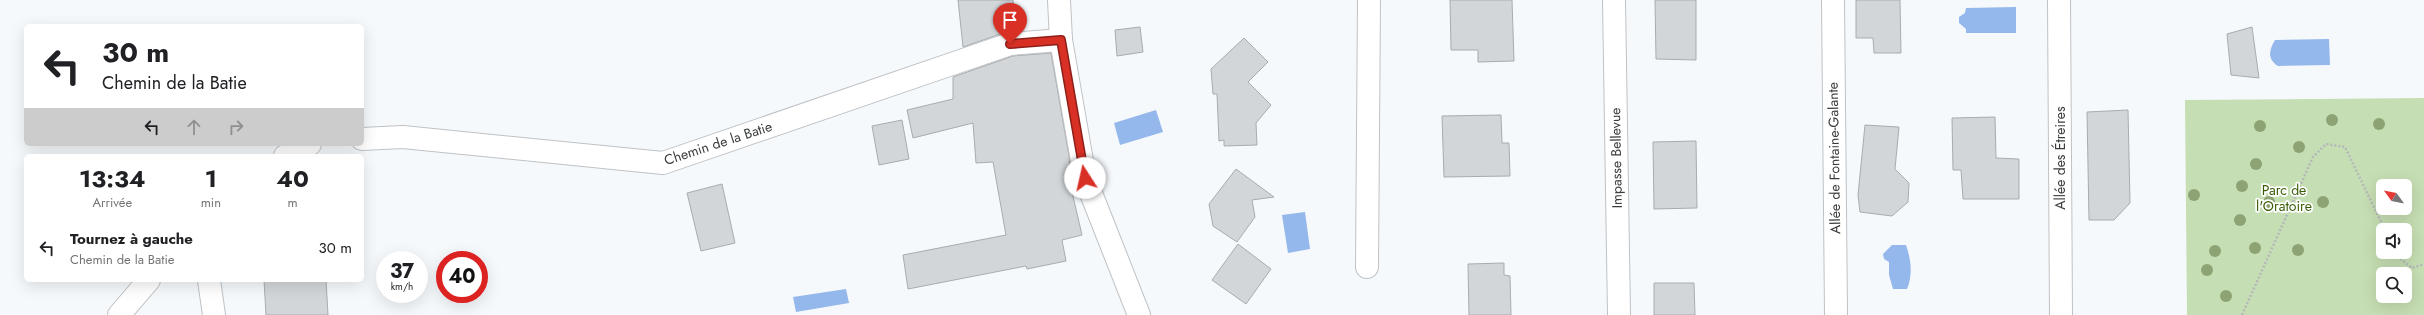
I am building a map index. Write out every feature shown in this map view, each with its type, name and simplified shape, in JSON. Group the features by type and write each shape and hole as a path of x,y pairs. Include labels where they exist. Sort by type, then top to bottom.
{"street":[{"path":"1059,0 1061,40 1085,178 1139,315"},
{"path":"1367,267 1369,0"},
{"name":"Impasse Bellevue","path":"1614,0 1619,315"},
{"name":"Allée de Fontaine-Galante","path":"1833,0 1836,315"},
{"name":"Allée des Étreires","path":"2059,0 2061,315"},
{"name":"Chemin de la Batie","path":"364,139 403,137 663,163 1010,44 1061,40"},
{"path":"289,154 306,146"},
{"path":"119,315 147,282"},
{"path":"209,282 214,315"}],"path":[{"path":"2242,315 2313,157 2326,144 2345,147 2382,223"},
{"path":"2401,259 2412,268 2424,264"}],"green space":[{"name":"Parc de l'Oratoire","path":"2424,98 2424,315 2187,315 2185,100"}],"water":[{"path":"2016,7 2016,33 1966,33 1966,29 1959,23 1959,17 1965,13 1966,8"},
{"path":"2329,39 2330,65 2278,66 2272,60 2270,54 2271,47 2275,40"},
{"path":"1156,110 1163,132 1120,145 1114,123"},
{"path":"1305,212 1310,249 1288,253 1282,215"},
{"path":"1892,245 1906,245 1911,267 1907,289 1893,289 1889,275 1889,262 1884,259 1883,254"},
{"path":"846,289 849,303 796,312 793,297"}],"building":[{"path":"958,0 1013,0 1016,31 1006,32 963,47"},
{"path":"1450,0 1512,0 1514,61 1478,62 1478,50 1451,50"},
{"path":"1655,0 1696,0 1696,60 1656,59"},
{"path":"1856,0 1900,0 1901,53 1874,53 1873,38 1856,38"},
{"path":"1140,27 1143,52 1117,56 1115,30"},
{"path":"2252,27 2259,78 2231,75 2227,34"},
{"path":"1244,38 1268,62 1248,82 1271,105 1256,123 1257,145 1224,146 1224,140 1219,141 1217,94 1213,94 1211,69"},
{"path":"1051,53 1069,156 1072,192 1082,235 1062,240 1066,261 1027,269 1026,266 908,289 903,255 1006,235 993,162 976,163 973,123 913,138 907,110 953,99 953,77 1013,56"},
{"path":"2128,110 2130,203 2114,220 2089,220 2087,112"},
{"path":"1501,115 1502,143 1509,143 1510,176 1444,177 1442,116"},
{"path":"1995,117 1996,158 2019,159 2019,199 1963,199 1961,170 1953,170 1952,118"},
{"path":"902,120 909,159 879,165 872,126"},
{"path":"1865,125 1899,127 1895,169 1909,183 1908,202 1892,216 1860,212 1858,195"},
{"path":"1696,141 1697,208 1654,209 1653,142"},
{"path":"1236,169 1274,197 1252,200 1255,217 1237,242 1213,226 1209,204"},
{"path":"722,184 735,243 701,251 687,193"},
{"path":"1238,244 1271,269 1246,304 1212,280"},
{"path":"1504,263 1504,275 1510,276 1511,315 1469,315 1468,264"},
{"path":"264,282 326,282 328,315 266,315"},
{"path":"1654,283 1694,283 1695,315 1654,315"}],"route":[{"path":"1010,44 1061,40 1085,178"}]}
